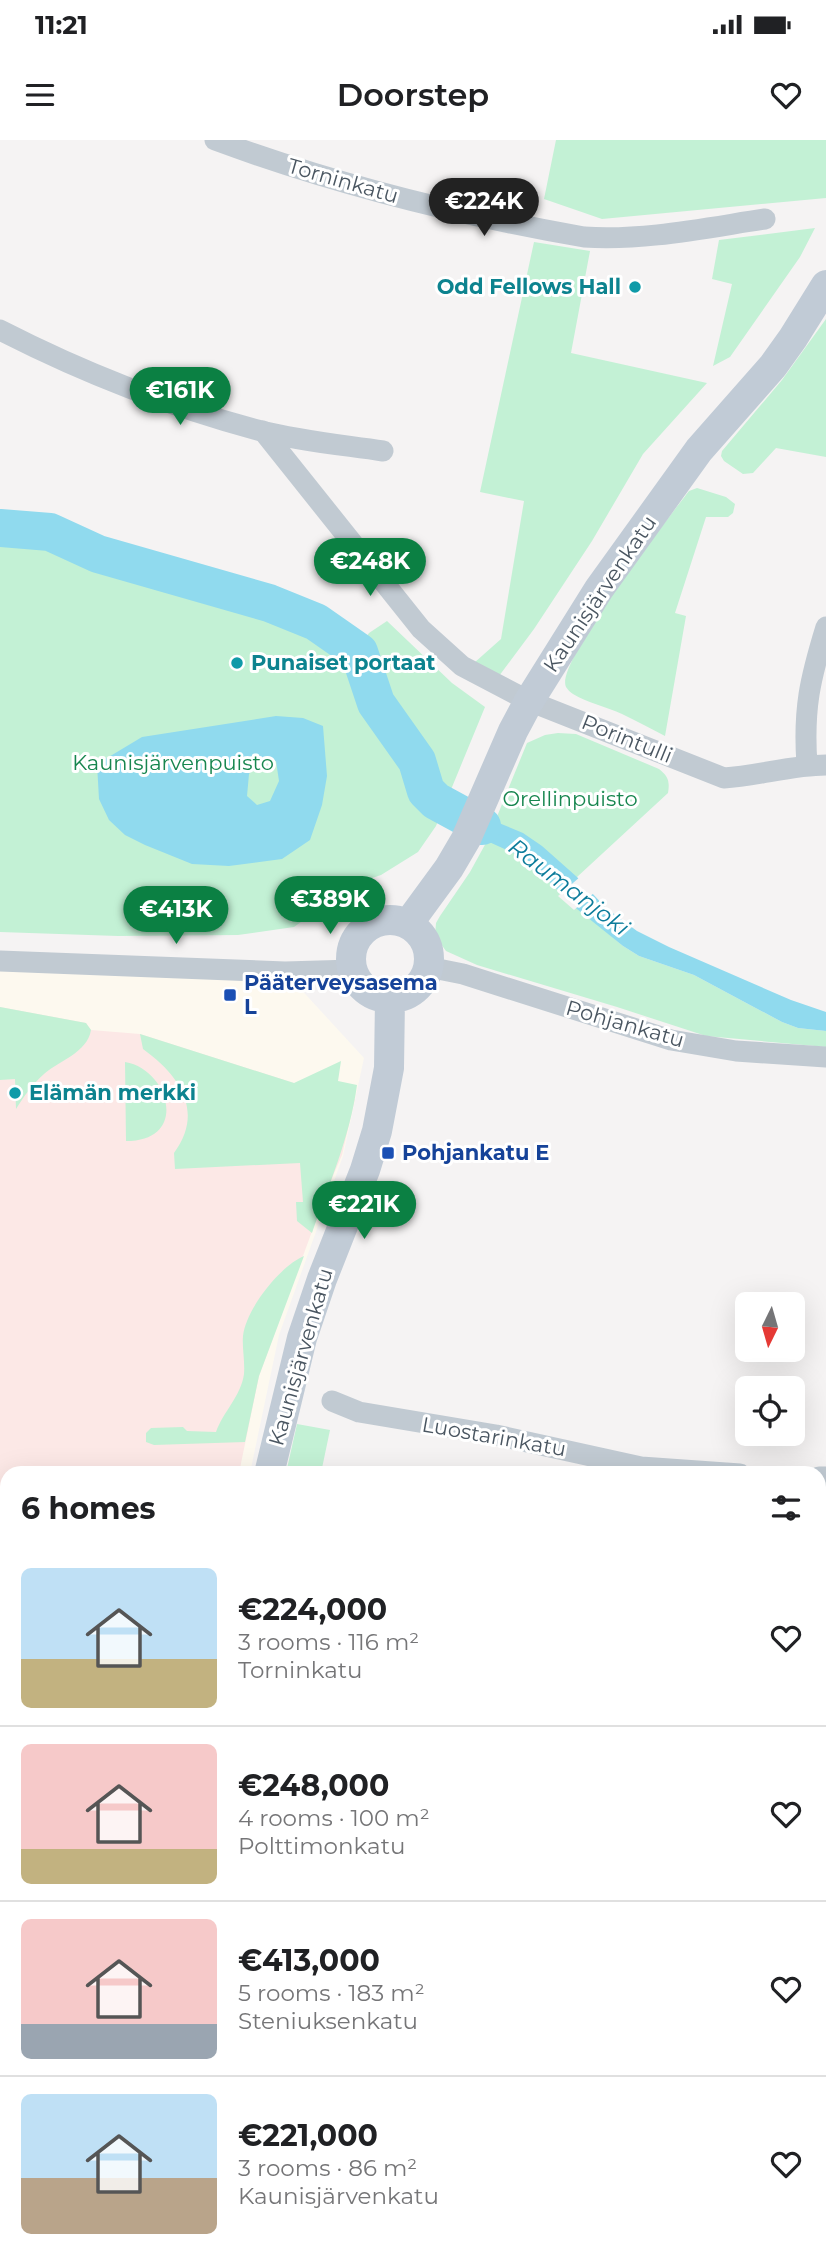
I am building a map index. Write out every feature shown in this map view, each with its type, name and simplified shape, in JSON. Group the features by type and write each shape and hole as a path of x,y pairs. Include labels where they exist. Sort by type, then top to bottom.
{"main road":[{"name":"Kaunisjärvenkatu","path":"408,924 449,868 466,839 513,731 599,589 690,461 773,366 826,285"},
{"path":"384,920 395,920 408,924 425,941 429,956 428,967 427,974 419,985 404,996 390,999 380,997 362,986 353,970 352,950 365,930 384,920"},
{"name":"Kaunisjärvenkatu","path":"271,1466 302,1338 377,1131 389,1068 390,999"}],"street":[{"name":"Torninkatu","path":"215,140 257,156 427,205 584,237 656,235 765,219"},
{"path":"0,330 33,347 156,398 263,431 383,451"},
{"name":"Porintulli","path":"263,431 421,629 462,666 529,701 724,778 817,765"},
{"path":"817,765 805,732 809,688 826,626"},
{"path":"0,961 285,972 353,970"},
{"name":"Pohjankatu","path":"428,967 463,974 671,1040 736,1051 826,1058"},
{"name":"Luostarinkatu","path":"332,1401 359,1412 496,1434 637,1466"}],"shaded area":[{"path":"0,967 285,972 364,1058 343,1156 279,1335 251,1466 0,1466"},
{"path":"0,1007 86,1023 91,1030 140,1034 294,1083 355,1099 342,1155 259,1376 240,1466 0,1466"}],"green space":[{"path":"556,140 826,140 826,198 602,219 544,199"},
{"path":"815,228 800,257 730,357 713,366 732,284 712,279 719,240"},
{"path":"534,242 590,251 571,353 707,383 643,454 592,541 534,629 499,676 474,663 501,639 524,501 480,492"},
{"path":"826,319 826,457 776,448 753,473 743,474 724,461 722,451 782,380"},
{"path":"697,488 726,497 735,504 733,513 728,517 706,517 675,613 686,616 665,736 622,714 573,694 566,687 567,673 577,650 616,590 689,491"},
{"name":"Kaunisjärvenpuisto","path":"0,536 37,538 103,564 224,597 301,623 348,662 369,633 387,621 452,683 485,707 436,826 418,852 381,875 334,891 319,909 294,927 238,935 118,936 0,932"},
{"name":"Orellinpuisto","path":"558,733 576,734 659,769 668,779 669,785 668,793 577,877 557,890 623,946 639,956 694,975 782,1022 798,1028 826,1031 826,1047 706,1036 477,965 446,951 435,936 436,923 487,841 527,743"},
{"path":"0,1007 86,1023 91,1030 84,1045 44,1074 16,1109 15,1079 0,1080"},
{"path":"140,1034 294,1083 341,1061 338,1081 357,1085 354,1104 338,1160 312,1233 297,1221 296,1202 303,1202 300,1163 175,1169 174,1153 183,1138 187,1123 184,1095 167,1070 143,1049"},
{"path":"125,1062 140,1067 153,1077 162,1090 166,1104 165,1118 159,1130 146,1138 126,1141"},
{"path":"304,1256 259,1376 245,1442 154,1445 146,1442 146,1433 151,1428 183,1427 187,1431 216,1432 242,1382 243,1336 250,1314 275,1279"},
{"path":"297,1424 330,1430 322,1466 288,1466"}],"water":[{"path":"276,716 303,718 323,726 327,776 322,805 310,840 282,859 229,866 192,864 125,835 109,820 99,799 97,764 142,737","holes":["261,759 276,761 279,781 270,801 257,805 247,796 249,774"]},
{"path":"436,801 462,804 523,833 577,877 606,908 637,931 791,1000 826,1012 826,1031 798,1028 782,1022 694,975 639,956 577,909 526,859 487,841 445,816"}],"pier":[{"path":"581,876 595,892 574,910 558,896"}],"waterway":[{"name":"Raumanjoki","path":"0,528 50,532 98,554 269,603 316,622 359,652 376,703 417,761 426,791 436,801 482,826"}],"place":[{"name":"Odd Fellows Hall","path":"635,287"},
{"name":"Punaiset portaat","path":"237,663"},
{"name":"Pääterveysasema L","path":"230,995"},
{"name":"Elämän merkki","path":"15,1093"},
{"name":"Pohjankatu E","path":"388,1153"}]}
